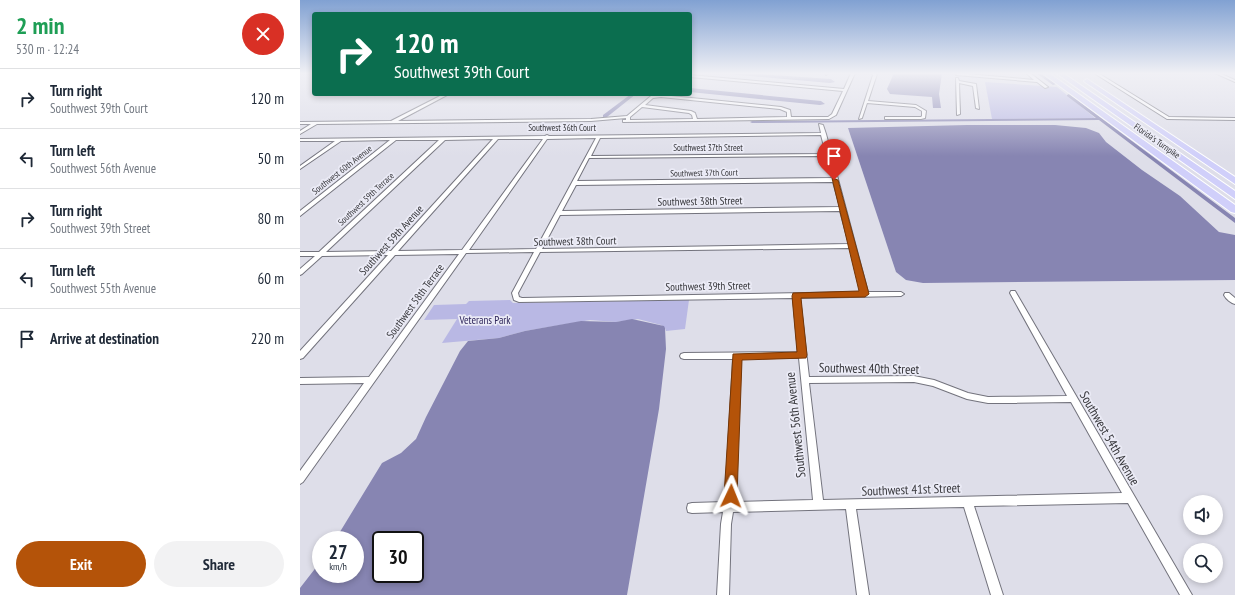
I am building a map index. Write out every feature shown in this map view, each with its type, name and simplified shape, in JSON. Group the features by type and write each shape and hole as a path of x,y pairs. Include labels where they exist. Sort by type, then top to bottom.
{"highway":[{"path":"1083,101 1235,210"},
{"path":"1093,101 1108,111 1127,120"},
{"name":"Florida's Turnpike","path":"1099,101 1235,196"},
{"name":"Florida's Turnpike","path":"1117,101 1235,181"}],"street":[{"path":"392,122 434,101"},
{"path":"628,119 649,101"},
{"path":"706,101 781,108 789,111 789,119"},
{"path":"300,123 829,118 834,115 839,101"},
{"path":"958,101 958,114"},
{"path":"977,101 978,108"},
{"path":"1140,101 1168,118 1235,119"},
{"path":"860,118 867,102 916,106 924,111 924,117 921,118 886,118"},
{"path":"642,106 690,112 694,114 695,120"},
{"path":"591,120 622,117 628,119"},
{"path":"613,121 622,117"},
{"path":"300,133 316,123"},
{"path":"822,125 834,180 865,294"},
{"name":"Southwest 36th Court","path":"300,140 824,134"},
{"name":"Southwest 58th Terrace","path":"300,479 547,136"},
{"path":"537,252 599,136"},
{"name":"Southwest 59th Avenue","path":"300,356 497,137"},
{"name":"Southwest 59th Terrace","path":"300,273 444,138"},
{"path":"300,168 341,139"},
{"name":"Southwest 60th Avenue","path":"300,214 395,139"},
{"name":"Southwest 37th Street","path":"588,157 829,155"},
{"name":"Southwest 37th Court","path":"574,183 834,180"},
{"name":"Southwest 38th Street","path":"559,213 842,209"},
{"name":"Southwest 38th Court","path":"300,254 537,252 851,246"},
{"name":"Southwest 39th Street","path":"537,252 515,293 516,298 521,300 901,294"},
{"name":"Southwest 54th Avenue","path":"1013,293 1186,595"},
{"path":"1227,295 1235,302"},
{"name":"Southwest 56th Avenue","path":"796,296 818,504"},
{"path":"684,356 802,355"},
{"path":"723,595 737,356"},
{"path":"300,381 372,380"},
{"name":"Southwest 40th Street","path":"805,380 914,380 934,384 967,396 988,400 1073,400"},
{"name":"Southwest 41st Street","path":"692,508 1130,498"},
{"path":"966,501 997,595"},
{"path":"850,504 863,595"}],"green space":[{"path":"989,101 1074,101 1095,118 992,119"},
{"name":"Veterans Park","path":"510,300 513,303 689,300 685,329 666,331 661,325 638,319 616,322 590,320 525,331 499,338 442,343 457,319 424,320 434,305 466,304 469,301"}],"shaded area":[{"path":"778,101 819,101 825,104 820,105"},
{"path":"932,101 940,101 941,108 933,108"},
{"path":"967,125 1055,125 1086,128 1099,133 1106,142 1142,170 1180,196 1219,232 1235,235 1235,280 923,283 906,280 896,272 848,128"},
{"path":"632,319 664,326 665,328 666,349 659,409 627,595 300,595 300,588 312,573 312,583 364,583 364,531 340,531 382,463 401,453 416,439 460,351 468,341 499,338 525,331 581,321 616,322"}],"waterway":[{"path":"605,116 625,101"},
{"path":"1077,101 1101,119"},
{"path":"752,122 1101,119"},
{"path":"1101,119 1235,221"}],"route":[{"path":"731,496 737,356 802,355 796,296 865,294 834,180"}]}
